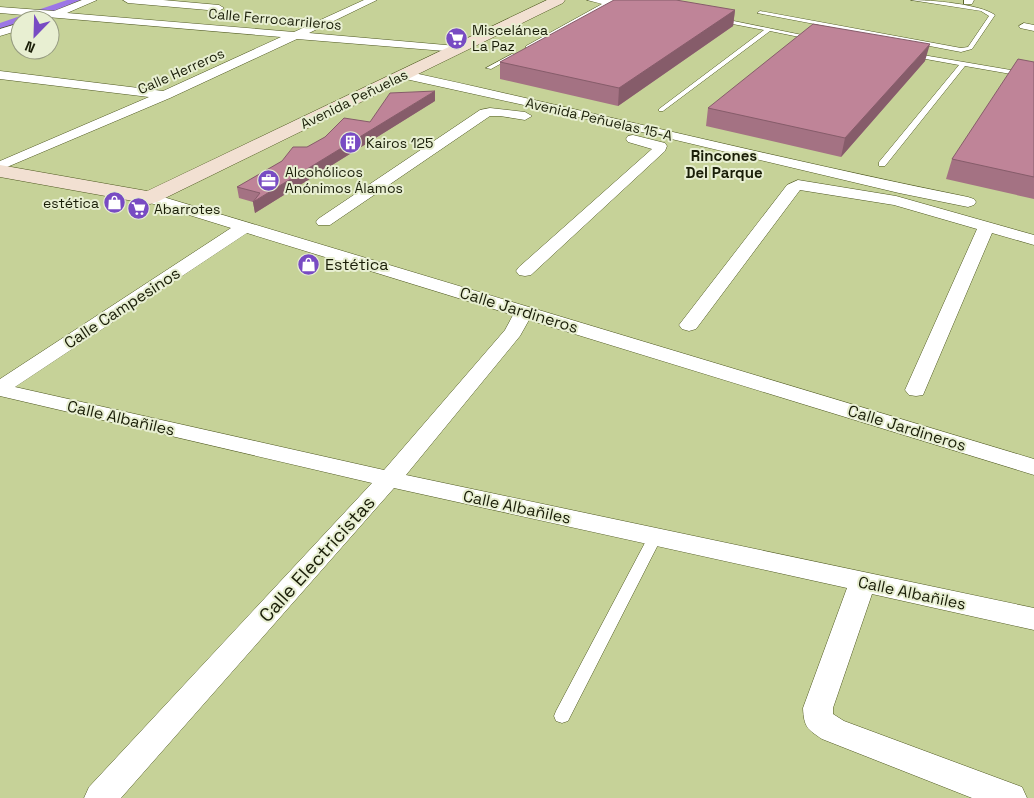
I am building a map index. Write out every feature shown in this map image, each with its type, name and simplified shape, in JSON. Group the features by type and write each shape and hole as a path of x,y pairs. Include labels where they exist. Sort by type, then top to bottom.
{"street":[{"path":"60,11 92,0"},
{"path":"128,0 219,8"},
{"name":"Calle Herreros","path":"0,166 164,95 372,0"},
{"name":"Avenida Peñuelas","path":"150,198 558,0"},
{"name":"Calle Ferrocarrileros","path":"60,17 458,49"},
{"path":"0,75 164,95"},
{"name":"Avenida Peñuelas 15-A","path":"405,75 583,114 595,126 874,190"},
{"path":"324,222 485,113 500,111 539,119"},
{"path":"568,125 583,114"},
{"path":"525,271 658,151 660,146 595,126"},
{"name":"Calle Jardineros","path":"0,171 150,198 1034,467"},
{"path":"689,325 792,188 798,185 874,190 897,195 968,202"},
{"path":"897,195 958,218 1034,240"},
{"name":"Calle Campesinos","path":"0,389 244,227"},
{"path":"916,390 986,227"},
{"name":"Calle Electricistas","path":"100,798 389,479 513,332 524,312"},
{"name":"Calle Albañiles","path":"0,389 389,479 1034,620"},
{"path":"863,582 818,708 819,721 833,730 1011,798"}],"lane":[{"path":"590,0 607,3"},
{"path":"760,13 961,50 970,48 992,15 982,10 914,0"},
{"path":"489,68 607,3 615,1 634,4"},
{"path":"710,19 817,38"},
{"path":"660,110 768,30"},
{"path":"904,54 1034,76"},
{"path":"882,164 963,64"},
{"path":"562,716 655,537"}],"building":[{"path":"614,0 676,0 735,10 619,88 500,62"},
{"path":"813,24 930,44 845,138 708,108"},
{"path":"1018,59 1034,62 1034,177 952,159"},
{"path":"435,91 253,202 260,193 237,187 282,161 293,147 307,147 325,137 344,118 370,122 390,93"}],"waterway":[{"path":"52,10 80,0"},
{"path":"0,28 10,24"}],"place":[{"name":"Miscelánea La Paz","path":"456,38"},
{"name":"Kairos 125","path":"350,143"},
{"name":"Alcohólicos Anónimos Álamos","path":"269,180"},
{"name":"estética","path":"115,203"},
{"name":"Abarrotes","path":"138,209"},
{"name":"Estética","path":"309,264"}],"district":[{"name":"Rincones Del Parque","path":"724,164"}]}
